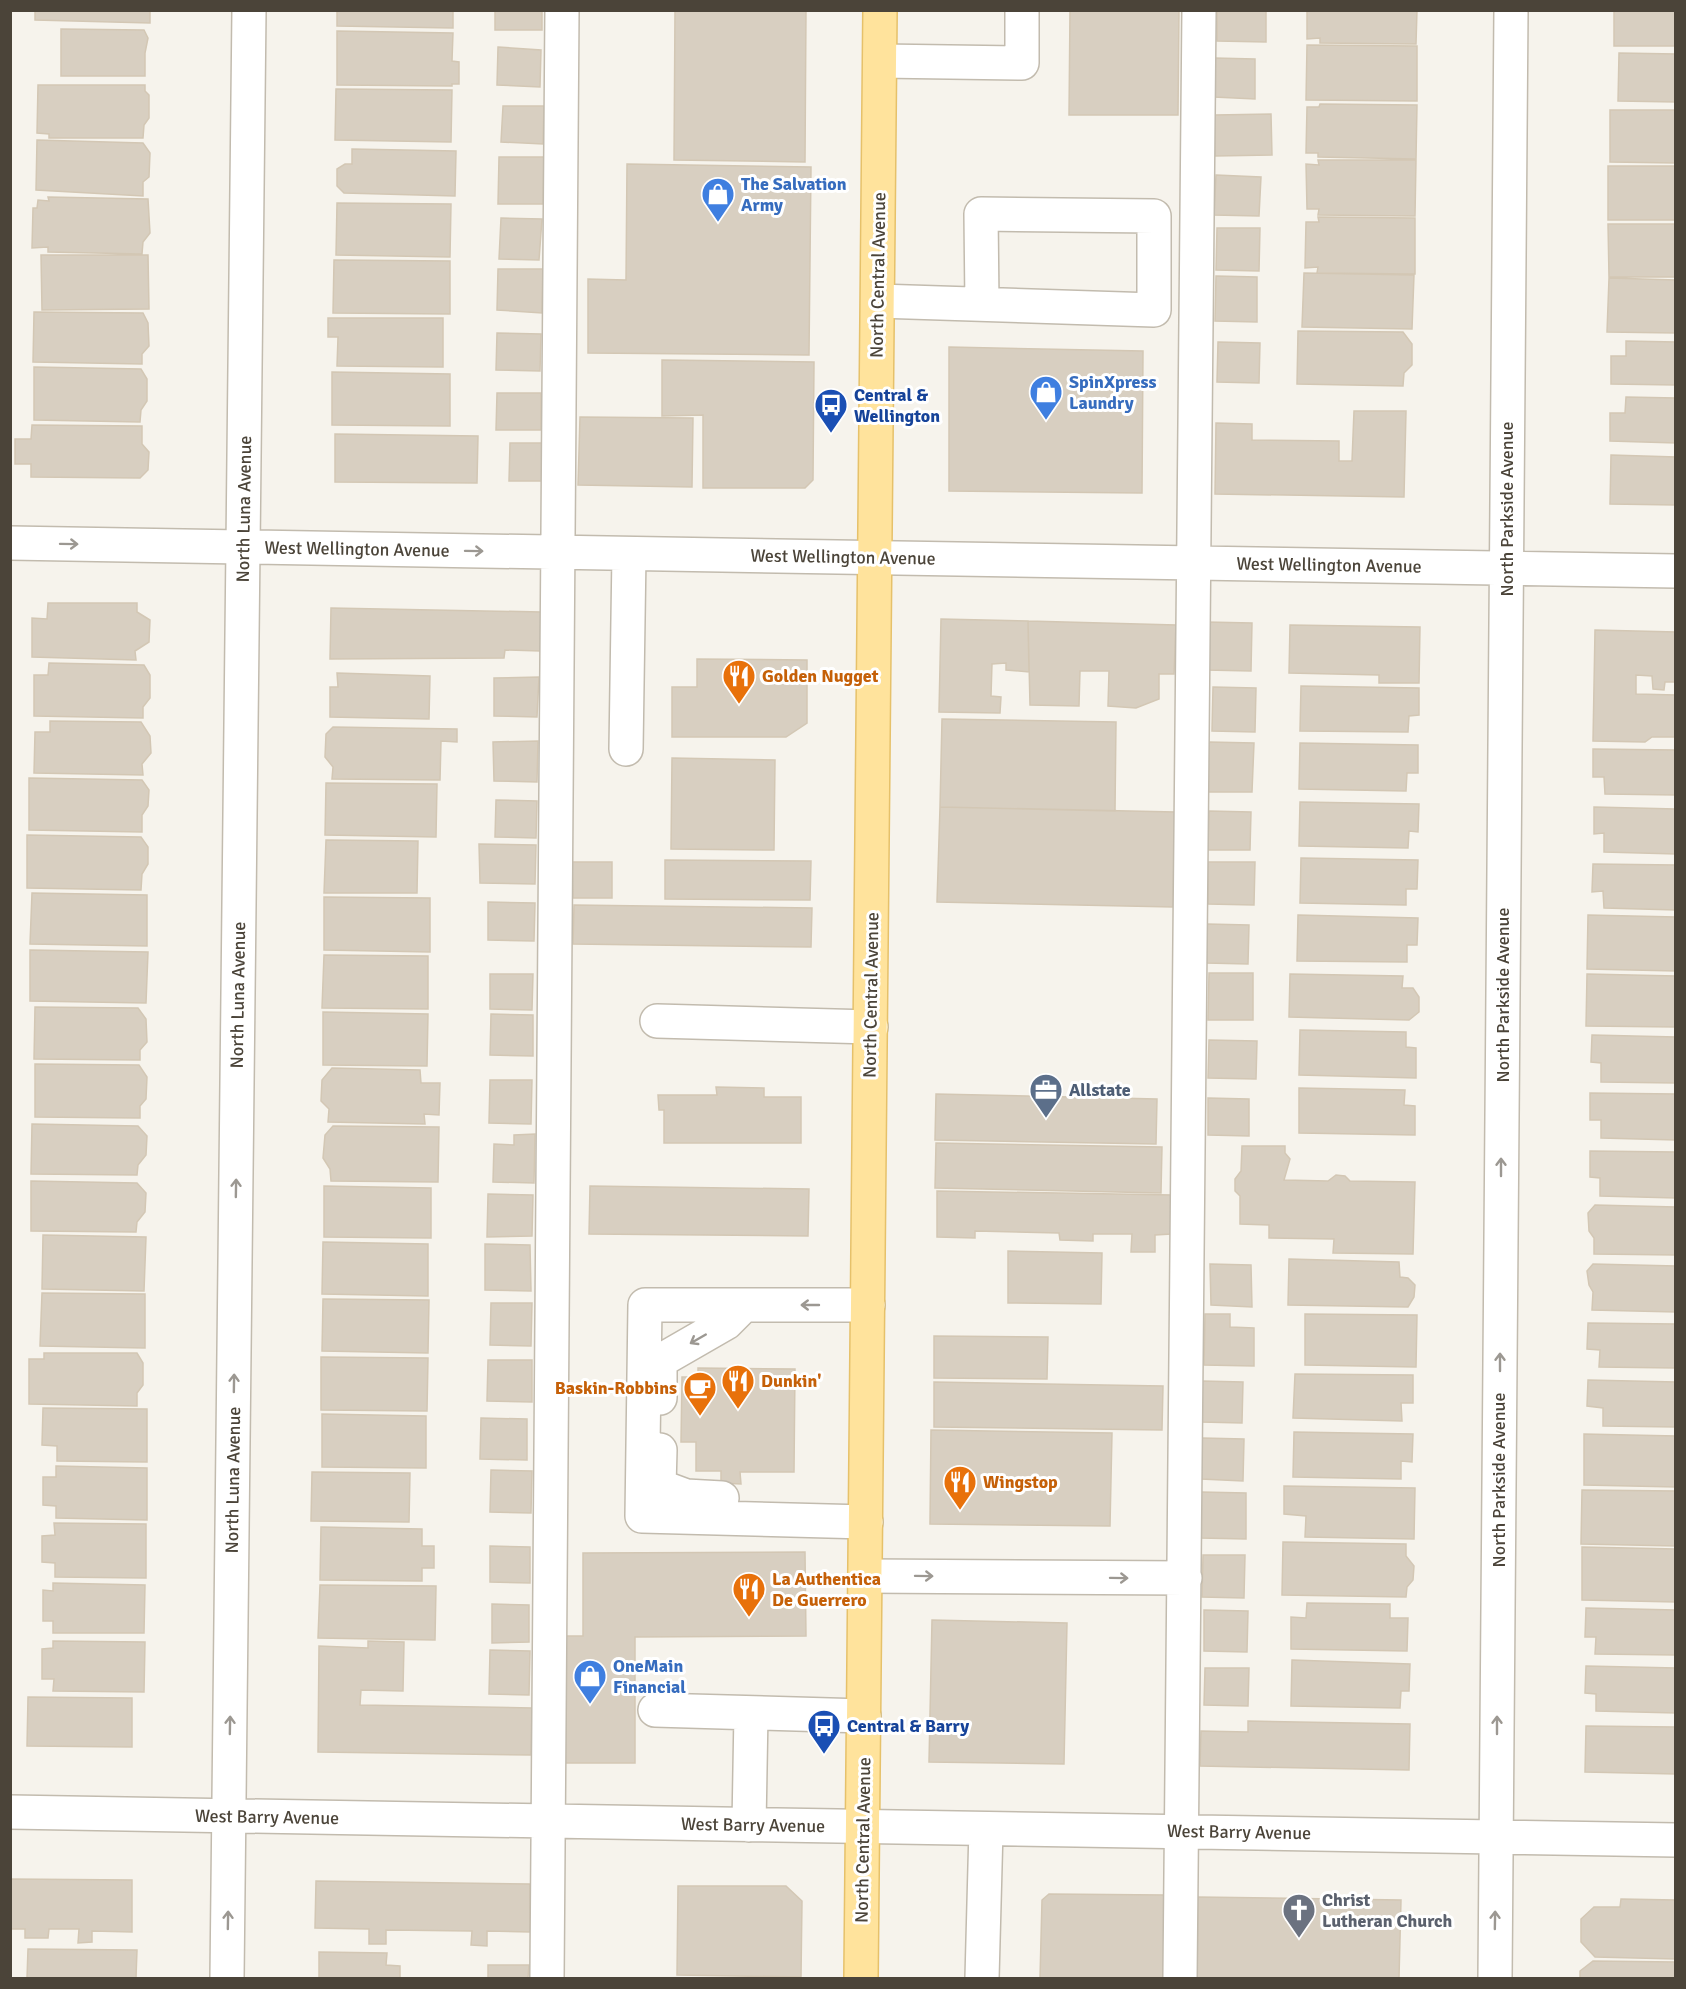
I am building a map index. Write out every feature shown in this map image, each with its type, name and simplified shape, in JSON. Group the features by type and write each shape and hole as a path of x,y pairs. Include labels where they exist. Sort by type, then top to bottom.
{"main road":[{"name":"North Central Avenue","path":"861,1978 880,10"}],"street":[{"name":"North Luna Avenue","path":"227,1978 249,10"},
{"path":"547,1978 556,553 562,10"},
{"path":"880,61 1022,63 1022,10"},
{"path":"1180,1978 1199,10"},
{"name":"North Parkside Avenue","path":"1495,1978 1511,10"},
{"path":"878,301 1154,310 1154,216 981,214 982,304"},
{"name":"West Wellington Avenue","path":"10,543 1676,570"},
{"path":"626,749 630,554"},
{"path":"657,1021 871,1027"},
{"path":"866,1522 642,1516 645,1305 868,1305"},
{"path":"744,1305 726,1323 660,1361 659,1486 686,1496 779,1500 805,1521"},
{"path":"866,1576 1185,1578"},
{"path":"655,1710 864,1716"},
{"path":"749,1825 751,1713"},
{"name":"West Barry Avenue","path":"10,1812 1676,1840"},
{"path":"982,1978 986,1829"}],"building":[{"path":"35,10 150,10 150,23 35,20"},
{"path":"337,10 453,10 453,28 337,26"},
{"path":"495,10 542,10 542,30 495,30"},
{"path":"675,10 806,10 805,162 674,160"},
{"path":"1070,10 1179,10 1178,115 1069,115"},
{"path":"1217,10 1266,10 1266,42 1217,41"},
{"path":"1307,10 1417,10 1416,44 1320,43 1320,38 1307,39"},
{"path":"1614,10 1676,10 1676,46 1614,46"},
{"path":"61,29 144,30 148,38 145,53 145,76 61,76"},
{"path":"337,31 453,33 452,61 459,62 459,84 452,84 452,86 337,85"},
{"path":"1307,45 1417,46 1417,101 1306,100"},
{"path":"498,47 541,50 540,87 497,85"},
{"path":"1619,53 1676,54 1676,102 1618,101"},
{"path":"1214,58 1255,59 1255,99 1214,97"},
{"path":"38,85 145,85 145,91 149,95 149,118 144,125 143,138 49,138 49,134 37,133"},
{"path":"336,89 452,90 451,142 335,140"},
{"path":"1320,104 1417,105 1416,159 1318,157 1318,153 1306,153 1307,107 1319,107"},
{"path":"503,106 544,106 543,144 501,142"},
{"path":"1610,110 1676,110 1676,163 1610,162"},
{"path":"1271,114 1272,155 1215,156 1215,115"},
{"path":"37,140 143,143 150,153 149,177 143,182 143,196 36,190"},
{"path":"352,149 456,151 455,196 344,193 337,186 337,169 345,164 352,164"},
{"path":"499,157 544,157 543,204 498,204"},
{"path":"1318,160 1416,160 1415,216 1318,215 1319,209 1307,209 1306,164 1319,165"},
{"name":"The Salvation Army","path":"627,164 811,167 809,355 588,353 588,279 626,280"},
{"path":"1608,166 1676,166 1676,220 1608,220"},
{"path":"1216,175 1261,177 1259,216 1214,215"},
{"path":"48,197 148,199 150,233 143,242 142,254 48,252 48,247 32,248 33,208 37,208 38,200 49,201"},
{"path":"337,203 451,204 450,257 336,255"},
{"path":"1318,217 1415,218 1415,274 1317,273 1318,267 1305,268 1306,222 1319,222"},
{"path":"501,218 542,219 539,260 499,259"},
{"path":"1608,224 1676,224 1676,277 1609,277"},
{"path":"1217,228 1260,228 1259,271 1216,270"},
{"path":"41,255 148,255 149,309 42,310"},
{"path":"334,260 450,261 450,314 333,313"},
{"path":"498,269 543,269 542,313 497,310"},
{"path":"1304,273 1414,275 1412,329 1302,327"},
{"path":"1216,276 1257,277 1257,322 1215,321"},
{"path":"1609,278 1676,280 1676,333 1607,332"},
{"path":"34,312 143,313 148,323 149,346 142,354 142,364 33,362"},
{"path":"328,318 443,318 443,367 337,366 338,337 328,337"},
{"path":"1298,331 1403,332 1412,344 1412,365 1404,373 1403,386 1297,384"},
{"path":"497,333 541,334 540,371 496,370"},
{"path":"1626,341 1676,342 1676,385 1611,384 1611,356 1626,356"},
{"path":"1218,342 1260,343 1259,383 1217,382"},
{"name":"SpinXpress Laundry","path":"949,347 1143,351 1142,493 949,491"},
{"path":"662,360 814,362 813,480 805,488 703,488 703,415 662,416"},
{"path":"34,367 141,369 147,379 147,401 141,410 140,422 34,420"},
{"path":"332,372 450,374 450,426 332,425"},
{"path":"497,393 541,393 541,430 496,430"},
{"path":"1626,397 1676,398 1676,443 1610,441 1610,413 1625,413"},
{"path":"1354,411 1406,411 1404,497 1215,494 1216,423 1252,424 1252,440 1339,441 1339,461 1352,461"},
{"path":"580,417 693,418 692,487 578,485"},
{"path":"32,425 142,426 142,444 149,452 148,470 140,478 31,477 31,464 15,464 15,439 31,439"},
{"path":"335,434 478,436 477,483 335,482"},
{"path":"510,443 544,443 543,481 509,481"},
{"path":"1611,455 1676,457 1676,505 1610,504"},
{"path":"48,603 137,603 137,612 150,620 149,642 135,651 136,660 32,657 32,618 47,619"},
{"path":"331,608 541,612 540,651 505,650 504,658 330,659"},
{"path":"941,619 1028,621 1029,672 1006,670 1006,663 992,664 991,696 1001,697 1000,713 939,712"},
{"path":"1028,621 1176,625 1174,674 1159,674 1159,699 1136,708 1108,706 1109,671 1080,671 1079,706 1030,705"},
{"path":"1206,622 1252,623 1251,671 1206,670"},
{"path":"1290,625 1420,627 1419,683 1379,683 1379,675 1289,673"},
{"path":"1595,630 1676,632 1676,682 1665,682 1664,690 1653,689 1652,676 1636,675 1636,694 1676,695 1676,737 1652,737 1645,742 1593,741"},
{"name":"Golden Nugget","path":"697,659 807,660 807,723 786,737 672,737 672,687 697,687"},
{"path":"49,663 144,665 150,675 150,698 143,707 143,718 34,716 34,675 48,675"},
{"path":"337,673 430,676 429,719 330,717 330,687 338,687"},
{"path":"539,677 537,717 494,716 494,678"},
{"path":"1301,686 1419,688 1419,715 1409,716 1408,732 1300,731"},
{"path":"1213,687 1256,688 1255,732 1212,731"},
{"path":"942,719 1116,722 1115,811 940,807"},
{"path":"50,721 141,722 150,736 151,753 142,764 143,775 34,773 35,732 50,732"},
{"path":"333,727 457,729 457,742 441,741 440,780 332,779 333,767 325,757 326,734"},
{"path":"538,741 537,782 494,781 493,742"},
{"path":"1209,742 1254,743 1252,792 1208,792"},
{"path":"1300,743 1418,745 1418,773 1407,773 1406,791 1299,789"},
{"path":"1593,749 1676,750 1676,795 1605,794 1604,777 1593,777"},
{"path":"672,758 775,760 774,850 671,849"},
{"path":"29,778 142,780 149,790 148,806 142,815 142,832 29,830"},
{"path":"326,783 437,784 436,837 325,835"},
{"path":"496,800 537,801 536,838 495,837"},
{"path":"1300,802 1419,804 1418,832 1409,831 1408,848 1299,846"},
{"path":"940,807 1175,812 1173,907 937,902"},
{"path":"1594,807 1676,809 1676,854 1604,852 1604,833 1594,834"},
{"path":"1209,811 1251,812 1250,850 1208,850"},
{"path":"27,835 141,837 148,847 148,864 142,874 141,890 27,888"},
{"path":"326,840 418,841 417,893 324,893"},
{"path":"479,844 536,845 535,884 480,883"},
{"path":"1301,858 1418,860 1417,889 1406,889 1406,905 1300,903"},
{"path":"665,860 811,861 810,900 665,899"},
{"path":"572,862 612,862 612,898 573,898"},
{"path":"1208,862 1255,862 1254,905 1208,904"},
{"path":"1593,864 1676,865 1676,910 1604,908 1603,891 1592,892"},
{"path":"32,893 147,895 147,946 30,944"},
{"path":"324,897 430,898 430,952 324,950"},
{"path":"488,902 535,903 534,941 488,940"},
{"path":"574,905 812,908 811,947 573,944"},
{"path":"1298,915 1418,918 1417,945 1407,945 1407,962 1297,961"},
{"path":"1588,915 1676,917 1676,971 1587,969"},
{"path":"1207,924 1249,925 1248,964 1206,963"},
{"path":"30,950 148,952 146,1003 30,1001"},
{"path":"324,955 428,956 428,1009 322,1008"},
{"path":"1209,973 1253,973 1253,1020 1208,1020"},
{"path":"490,974 533,974 532,1010 490,1009"},
{"path":"1290,974 1403,976 1402,988 1413,988 1419,997 1419,1012 1409,1020 1289,1017"},
{"path":"1587,974 1676,976 1676,1027 1586,1026"},
{"path":"35,1007 138,1008 146,1019 147,1042 140,1050 140,1060 34,1059"},
{"path":"323,1012 428,1014 427,1066 323,1065"},
{"path":"491,1014 533,1015 533,1056 490,1055"},
{"path":"1300,1030 1406,1032 1406,1047 1416,1048 1416,1078 1299,1075"},
{"path":"1592,1035 1676,1037 1676,1083 1601,1082 1601,1063 1591,1062"},
{"path":"1209,1040 1257,1041 1256,1079 1208,1078"},
{"path":"35,1064 139,1065 147,1077 146,1099 140,1106 140,1118 35,1117"},
{"path":"332,1068 420,1070 421,1083 440,1083 439,1115 424,1114 425,1124 328,1122 329,1109 321,1101 322,1080"},
{"path":"490,1080 532,1080 531,1124 489,1123"},
{"path":"716,1087 764,1088 764,1097 801,1097 801,1143 664,1143 664,1110 659,1110 658,1095 717,1095"},
{"path":"1299,1088 1405,1090 1404,1105 1415,1106 1415,1135 1299,1133"},
{"path":"1590,1093 1676,1094 1676,1140 1601,1138 1601,1120 1590,1120"},
{"name":"Allstate","path":"936,1094 1157,1099 1156,1144 935,1140"},
{"path":"1208,1098 1249,1099 1249,1136 1208,1135"},
{"path":"32,1124 138,1126 147,1136 146,1155 138,1165 137,1175 31,1174"},
{"path":"333,1126 439,1127 438,1182 331,1181 330,1169 323,1158 325,1135"},
{"path":"535,1134 534,1183 493,1182 494,1144 514,1145 514,1135"},
{"path":"936,1143 1162,1147 1161,1193 935,1188"},
{"path":"1242,1146 1285,1146 1285,1153 1290,1159 1284,1180 1328,1181 1336,1175 1345,1176 1350,1181 1415,1182 1413,1254 1333,1253 1334,1239 1269,1238 1269,1225 1240,1224 1240,1196 1235,1191 1235,1179 1241,1171"},
{"path":"1590,1151 1676,1152 1676,1198 1600,1196 1600,1178 1590,1177"},
{"path":"31,1181 137,1183 146,1193 145,1212 137,1222 136,1232 31,1231"},
{"path":"324,1186 431,1188 431,1238 324,1237"},
{"path":"590,1186 809,1189 808,1236 589,1234"},
{"path":"937,1191 1172,1195 1171,1234 1155,1235 1155,1252 1131,1252 1132,1234 1093,1234 1093,1241 1060,1240 1059,1233 975,1231 975,1238 937,1237"},
{"path":"488,1194 533,1195 532,1236 487,1237"},
{"path":"1595,1205 1676,1207 1676,1255 1594,1254 1594,1238 1589,1231 1588,1213"},
{"path":"43,1235 146,1237 144,1291 42,1289"},
{"path":"323,1242 428,1244 428,1296 322,1294"},
{"path":"485,1244 530,1245 531,1291 485,1290"},
{"path":"1008,1251 1102,1253 1101,1304 1008,1303"},
{"path":"1289,1259 1399,1262 1400,1277 1408,1278 1415,1285 1414,1297 1408,1307 1288,1305"},
{"path":"1210,1264 1251,1265 1252,1307 1211,1305"},
{"path":"1593,1264 1676,1266 1676,1312 1592,1310 1593,1292 1589,1285 1587,1271"},
{"path":"42,1293 145,1294 145,1348 40,1346"},
{"path":"323,1299 429,1300 428,1353 322,1351"},
{"path":"491,1303 532,1303 531,1346 490,1345"},
{"path":"1205,1314 1230,1314 1230,1327 1254,1328 1254,1366 1204,1365"},
{"path":"1305,1314 1417,1315 1416,1367 1305,1365"},
{"path":"1588,1323 1676,1324 1676,1368 1599,1367 1600,1350 1587,1349"},
{"path":"934,1336 1048,1337 1047,1379 934,1378"},
{"path":"44,1353 137,1353 143,1363 143,1385 137,1393 137,1406 29,1404 29,1359 44,1359"},
{"path":"321,1357 428,1358 427,1411 321,1410"},
{"path":"488,1360 532,1360 532,1402 487,1401"},
{"name":"Dunkin'","path":"698,1368 795,1369 794,1472 740,1472 741,1484 721,1483 721,1471 696,1471 696,1442 681,1442 682,1377 698,1377"},
{"path":"1295,1374 1413,1375 1413,1403 1401,1403 1402,1421 1293,1418"},
{"path":"1588,1380 1676,1382 1676,1427 1603,1426 1603,1408 1587,1406"},
{"path":"1202,1381 1243,1382 1242,1423 1201,1422"},
{"path":"934,1382 1163,1386 1162,1430 934,1427"},
{"path":"43,1408 147,1409 147,1462 57,1461 57,1446 42,1445"},
{"path":"322,1414 426,1416 426,1468 322,1467"},
{"path":"481,1418 527,1419 527,1460 480,1459"},
{"path":"931,1430 1112,1433 1110,1526 930,1524"},
{"path":"1294,1432 1413,1434 1412,1462 1401,1461 1401,1479 1293,1477"},
{"path":"1584,1434 1676,1436 1676,1487 1584,1485"},
{"path":"1202,1438 1244,1439 1243,1481 1201,1479"},
{"path":"56,1466 147,1468 147,1520 56,1518 56,1506 43,1505 43,1477 56,1477"},
{"path":"491,1470 532,1471 531,1513 490,1512"},
{"path":"312,1472 410,1473 409,1522 311,1521"},
{"path":"1284,1486 1415,1488 1414,1539 1305,1537 1306,1516 1284,1514"},
{"path":"1582,1490 1676,1491 1676,1546 1581,1544"},
{"path":"1201,1492 1246,1493 1246,1539 1200,1538"},
{"path":"54,1523 146,1524 146,1578 55,1577 55,1563 42,1562 42,1536 55,1535"},
{"path":"321,1527 422,1529 422,1546 434,1546 434,1568 422,1568 422,1581 320,1580"},
{"path":"1283,1542 1406,1544 1406,1556 1414,1566 1413,1580 1407,1587 1406,1597 1282,1595"},
{"path":"490,1546 530,1547 530,1583 490,1582"},
{"path":"1582,1547 1676,1549 1676,1602 1582,1600"},
{"path":"805,1552 806,1636 635,1637 635,1763 564,1763 564,1636 583,1636 583,1553"},
{"path":"1203,1555 1245,1555 1244,1598 1202,1597"},
{"path":"53,1583 145,1585 144,1633 53,1633 53,1621 43,1621 43,1590 53,1591"},
{"path":"320,1585 436,1586 435,1640 318,1638"},
{"path":"1307,1603 1390,1604 1390,1618 1408,1618 1407,1651 1291,1649 1291,1617 1306,1618"},
{"path":"492,1604 529,1605 529,1642 492,1643"},
{"path":"1586,1608 1676,1610 1676,1655 1595,1654 1596,1637 1585,1637"},
{"path":"1204,1610 1248,1611 1247,1652 1204,1651"},
{"path":"932,1620 1067,1623 1064,1764 929,1762"},
{"path":"53,1641 145,1642 144,1692 53,1691 54,1679 42,1679 42,1649 53,1648"},
{"path":"368,1641 404,1642 403,1691 361,1690 360,1705 532,1708 531,1755 318,1752 319,1646 368,1648"},
{"path":"490,1650 530,1651 529,1695 489,1694"},
{"path":"1292,1660 1410,1664 1409,1691 1401,1691 1400,1708 1291,1706"},
{"path":"1586,1666 1676,1668 1676,1713 1596,1711 1596,1694 1585,1693"},
{"path":"1205,1668 1249,1668 1248,1706 1204,1705"},
{"path":"28,1697 132,1698 132,1747 27,1746"},
{"path":"1248,1721 1410,1724 1409,1770 1200,1766 1201,1731 1248,1732"},
{"path":"1586,1726 1676,1727 1676,1774 1585,1772"},
{"path":"10,1879 132,1880 132,1932 92,1931 92,1942 78,1943 79,1929 49,1929 48,1938 25,1938 25,1929 10,1929"},
{"path":"316,1881 530,1884 530,1932 487,1931 487,1946 471,1945 472,1931 386,1930 386,1944 369,1944 369,1929 315,1928"},
{"path":"678,1886 786,1886 802,1901 801,1977 677,1975"},
{"path":"1049,1894 1165,1895 1164,1978 1040,1978 1042,1900"},
{"name":"Christ Lutheran Church","path":"1198,1897 1401,1900 1399,1978 1197,1978"},
{"path":"1621,1899 1676,1900 1676,1959 1595,1957 1581,1942 1581,1919 1594,1907 1620,1907"},
{"path":"28,1949 137,1950 136,1978 27,1978"},
{"path":"319,1952 387,1953 386,1965 400,1966 400,1978 319,1978"},
{"path":"1593,1961 1676,1962 1676,1978 1580,1978 1580,1971"},
{"path":"488,1965 529,1965 528,1978 488,1978"}],"place":[{"name":"The Salvation Army","path":"718,223"},
{"name":"SpinXpress Laundry","path":"1046,421"},
{"name":"Central & Wellington","path":"831,434"},
{"name":"Golden Nugget","path":"739,705"},
{"name":"Allstate","path":"1046,1119"},
{"name":"Dunkin'","path":"738,1410"},
{"name":"Baskin-Robbins","path":"700,1417"},
{"name":"Wingstop","path":"960,1511"},
{"name":"La Authentica De Guerrero","path":"749,1618"},
{"name":"OneMain Financial","path":"590,1705"},
{"name":"Central & Barry","path":"824,1755"},
{"name":"Christ Lutheran Church","path":"1299,1939"}]}
